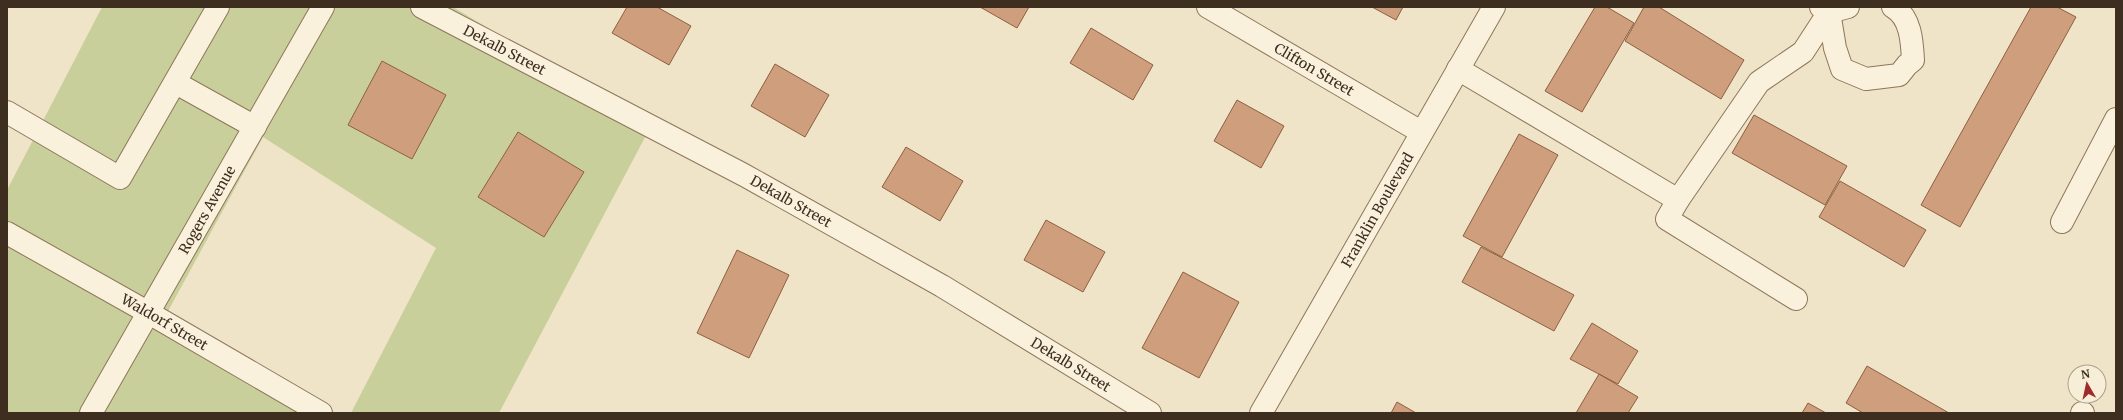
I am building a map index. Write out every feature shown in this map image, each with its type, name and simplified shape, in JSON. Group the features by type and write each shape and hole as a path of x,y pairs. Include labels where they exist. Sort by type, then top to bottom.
{"street":[{"path":"7,112 120,178 176,83 218,7"},
{"name":"Rogers Avenue","path":"91,413 323,7"},
{"name":"Dekalb Street","path":"422,7 744,175 942,286 1150,413"},
{"name":"Clifton Street","path":"1208,7 1421,132"},
{"name":"Franklin Boulevard","path":"1262,413 1421,132 1494,7"},
{"path":"1833,9 1835,48 1842,69 1866,79 1899,75 1906,65 1913,60 1911,33 1898,10 1893,7"},
{"path":"1796,299 1667,219 1678,200 1760,82 1802,52 1833,9"},
{"path":"1458,69 1678,200"},
{"path":"176,83 255,127"},
{"path":"2062,222 2116,119"},
{"name":"Waldorf Street","path":"7,233 149,313 320,413"}],"green space":[{"path":"102,7 453,7 651,126 499,413 351,413 436,248 263,137 161,324 306,413 7,413 7,190"}],"building":[{"path":"627,7 657,7 691,26 669,65 612,33"},
{"path":"980,7 1029,7 1017,28"},
{"path":"1372,7 1403,7 1396,20"},
{"path":"1595,7 1607,7 1634,23 1582,112 1545,91"},
{"path":"1644,7 1659,7 1744,60 1721,99 1625,41"},
{"path":"2031,7 2057,7 2076,17 1960,227 1921,205"},
{"path":"1091,28 1153,65 1133,100 1070,63"},
{"path":"382,61 446,95 412,159 348,125"},
{"path":"775,64 829,95 805,137 751,106"},
{"path":"1237,100 1284,126 1261,168 1214,141"},
{"path":"1754,115 1847,166 1825,205 1732,153"},
{"path":"518,132 584,172 544,237 478,197"},
{"path":"1519,134 1558,155 1502,257 1463,236"},
{"path":"906,147 963,181 940,221 882,187"},
{"path":"1840,181 1926,230 1904,267 1819,217"},
{"path":"1046,220 1105,252 1083,292 1024,260"},
{"path":"1481,247 1574,295 1554,331 1462,282"},
{"path":"737,250 789,275 749,358 697,333"},
{"path":"1183,272 1239,302 1199,378 1142,348"},
{"path":"1592,323 1638,351 1618,384 1570,359"},
{"path":"1867,366 1949,413 1863,413 1846,403"},
{"path":"1599,374 1638,397 1628,413 1576,413"},
{"path":"1397,402 1416,413 1391,413"},
{"path":"1808,403 1826,413 1802,413"}]}
